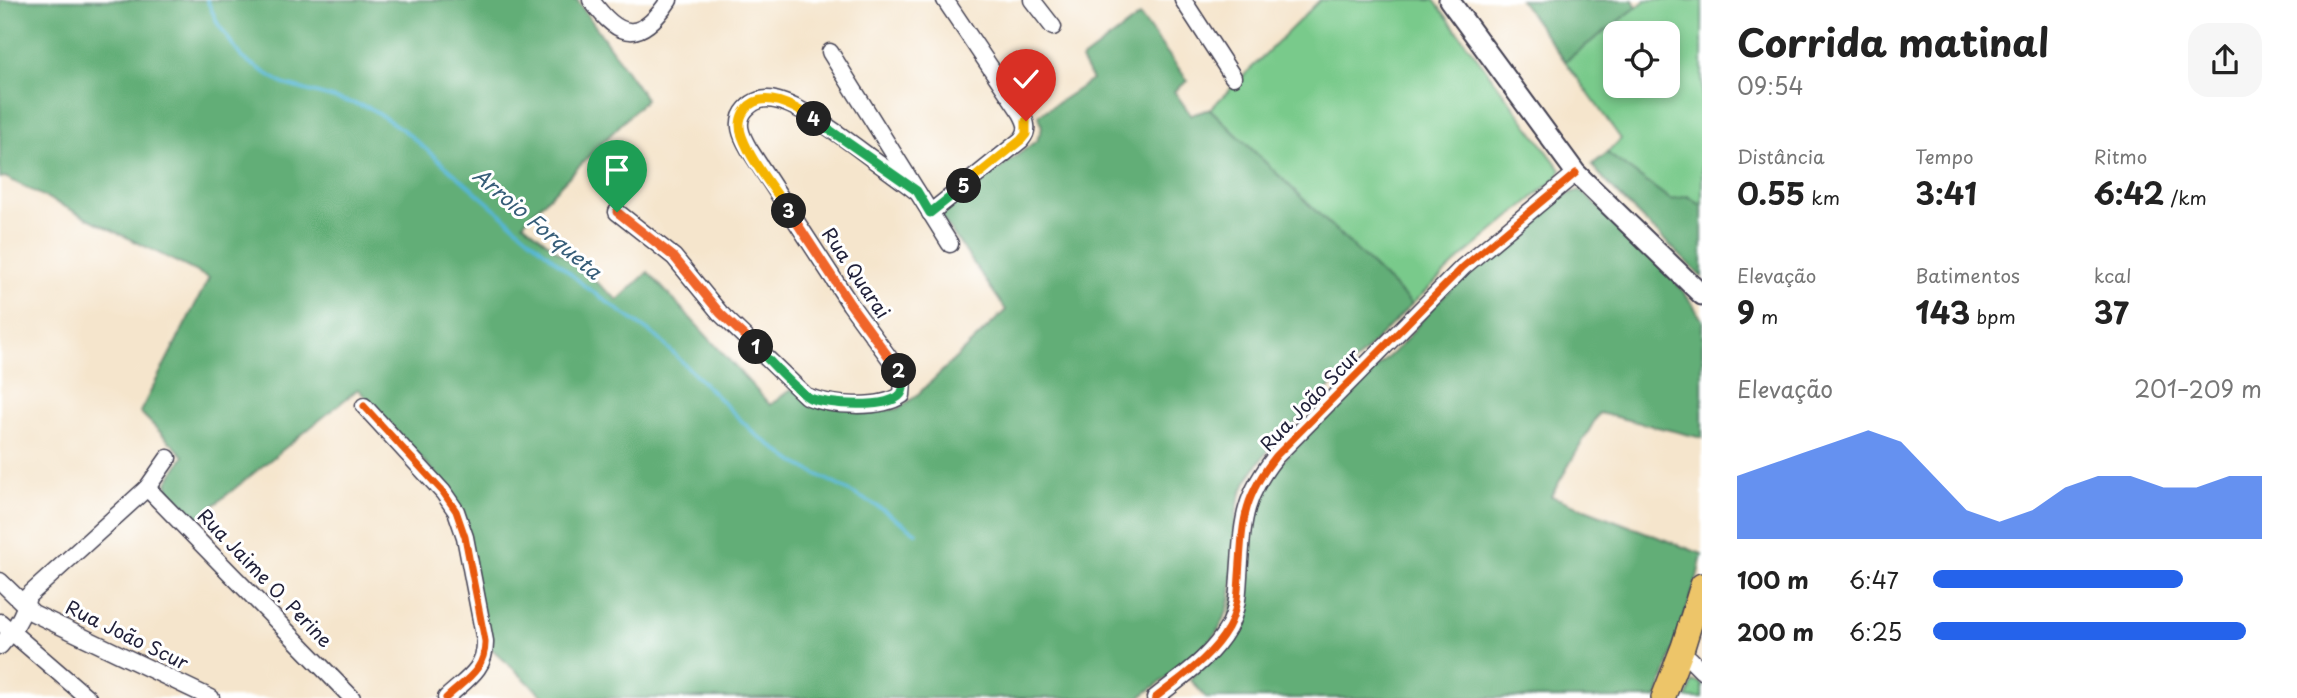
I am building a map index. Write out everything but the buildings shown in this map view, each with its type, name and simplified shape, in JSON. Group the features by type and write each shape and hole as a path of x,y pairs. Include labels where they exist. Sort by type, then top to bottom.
{"main road":[{"path":"1663,698 1691,662 1702,584"},
{"path":"1676,698 1702,626"}],"street":[{"path":"592,0 610,24 631,31 641,30 652,24 669,0"},
{"path":"930,213 1021,140 1027,127 1021,113 945,0"},
{"path":"1032,0 1053,27"},
{"path":"1449,0 1576,173 1702,295"},
{"path":"1186,1 1233,77"},
{"path":"830,52 950,244"},
{"name":"Rua Quarai","path":"617,212 674,257 720,313 806,396 819,401 848,404 881,403 895,400 902,395 903,380 850,304 741,136 739,124 743,112 752,103 763,99 776,100 807,114 917,191"},
{"name":"Rua João Scur","path":"1154,698 1203,659 1228,628 1237,598 1246,509 1252,490 1276,456 1463,267 1576,173"},
{"path":"1673,266 1702,308"},
{"path":"364,406 443,492 456,511 465,537 485,641 485,656 481,665 446,698"},
{"path":"0,646 6,627 26,608 28,596 147,488 168,458"},
{"name":"Rua Jaime O. Perine","path":"147,488 352,698"},
{"path":"0,581 26,608"},
{"name":"Rua João Scur","path":"26,608 211,698"},
{"path":"6,627 88,698"}],"green space":[{"path":"0,0 577,0 646,99 523,223 618,300 648,272 770,405 790,390 878,411 897,409 915,397 1006,310 940,215 1037,140 1042,128 1039,115 1092,80 1081,60 1140,16 1188,81 1174,91 1191,115 1210,109 1412,304 1270,448 1255,467 1243,488 1238,504 1232,590 1223,622 1214,636 1197,653 1139,698 545,698 492,649 445,484 358,389 198,518 169,492 167,482 184,456 140,412 209,278 5,177 0,178"},
{"path":"1320,0 1434,0 1561,170 1559,176 1462,257 1412,304 1210,109"},
{"path":"1520,0 1633,0 1637,7 1618,21 1603,21 1603,32 1565,61"},
{"path":"1646,0 1702,0 1702,206 1688,196 1671,200 1607,153 1621,139 1565,61 1603,32 1603,98 1680,98 1680,21 1618,21"},
{"path":"1607,153 1671,200 1688,196 1702,206 1702,278 1592,165"},
{"path":"1580,190 1662,267 1702,320 1702,438 1599,413 1551,496 1702,554 1697,579 1657,698 1206,698 1190,679 1224,645 1251,513 1264,486 1280,464 1404,342 1435,304 1558,198"},
{"path":"1693,682 1702,685 1702,698 1687,698"}],"waterway":[{"name":"Arroio Forqueta","path":"207,0 218,24 242,58 283,84 370,108 406,132 586,287 658,338 755,434 794,462 877,506 917,533"}],"cycle path":[{"path":"617,212 674,257 720,313 806,396 841,404 868,405 902,395 903,380 749,149 740,129 742,114 752,104 763,99 788,104 830,128 917,192"},
{"path":"1155,698 1204,658 1228,628 1236,603 1246,513 1256,486 1276,456 1463,267 1576,173"},
{"path":"364,406 443,492 456,511 465,537 485,641 484,651 473,674 446,698"}],"route":[{"path":"617,212 674,257 720,313 806,396 819,401 848,404 895,400 902,395 904,389 898,370 850,304 741,136 739,124 743,112 752,103 763,99 776,100 807,114 917,191 930,213 1021,140 1026,134 1026,121"}]}
